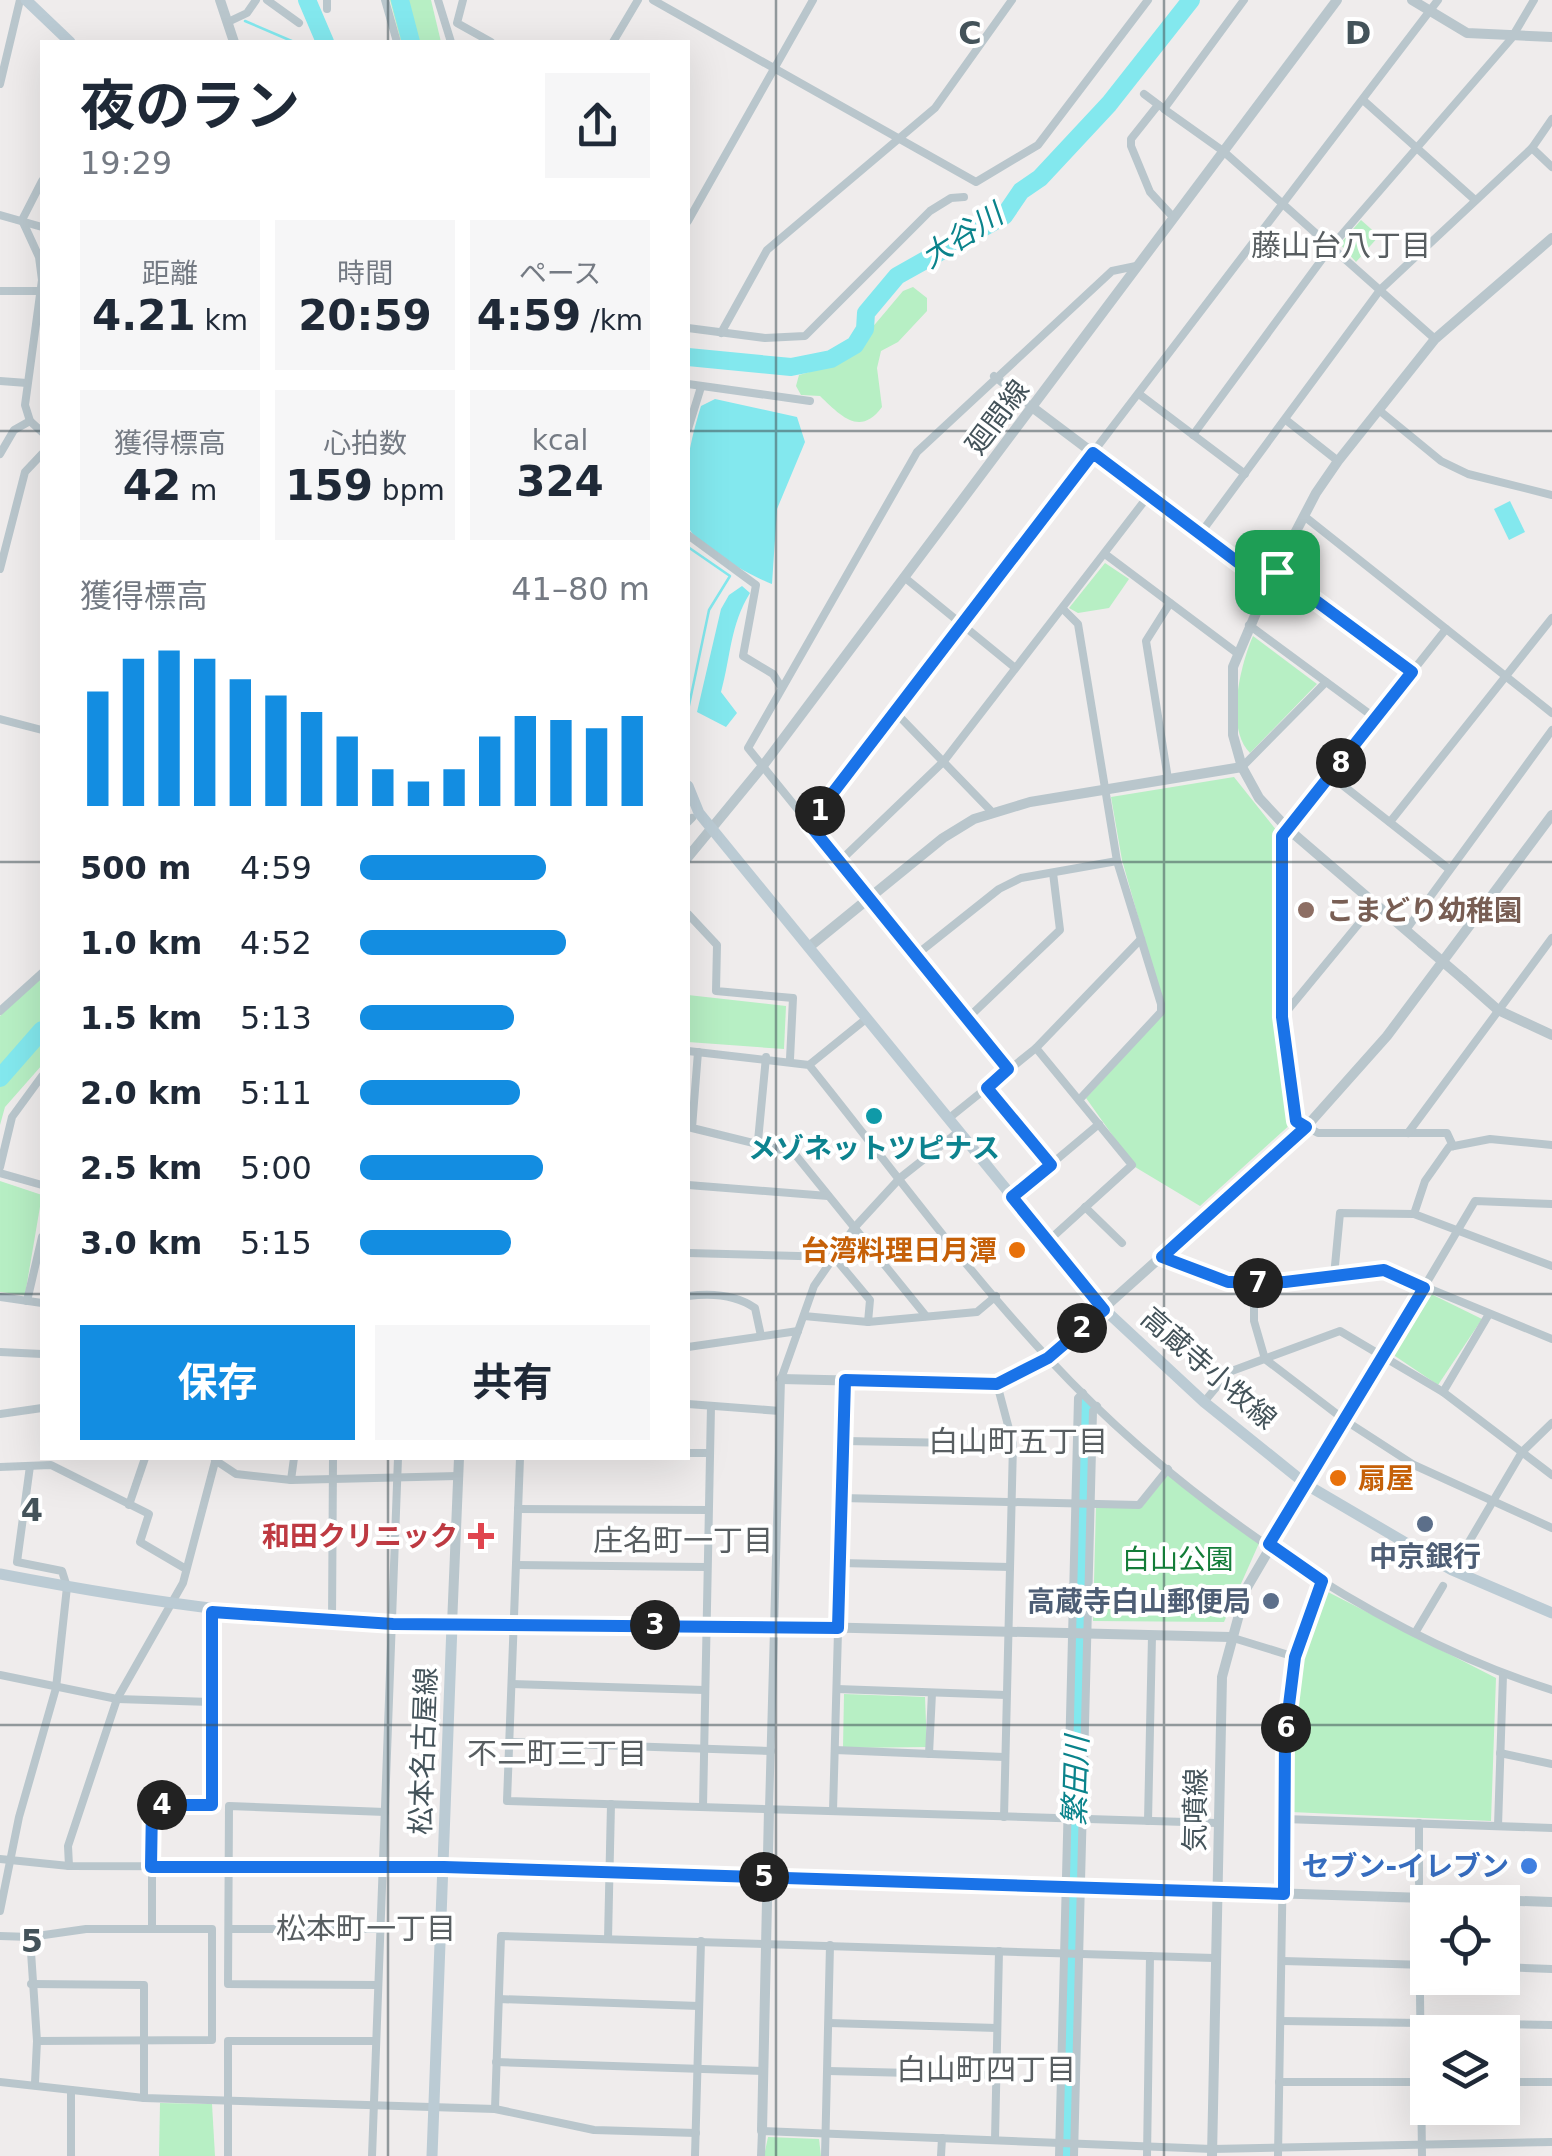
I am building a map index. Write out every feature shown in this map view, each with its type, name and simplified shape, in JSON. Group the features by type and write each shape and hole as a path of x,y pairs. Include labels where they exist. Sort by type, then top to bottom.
{"main road":[{"path":"23,0 68,40"},
{"name":"高蔵寺小牧線","path":"690,791 700,814 1104,1310 1204,1402 1307,1485 1452,1570 1552,1613"},
{"path":"0,1574 212,1612 332,1622 452,1625"},
{"name":"松本名古屋線","path":"432,2156 452,1625"}],"street":[{"path":"0,84 23,0"},
{"path":"208,1 218,0 233,40"},
{"path":"228,22 247,13 256,0"},
{"path":"266,0 299,23"},
{"path":"385,0 396,40"},
{"path":"438,0 450,40"},
{"path":"463,0 455,17 458,24 487,40"},
{"path":"614,40 638,0"},
{"path":"652,0 976,182 1038,145 1082,93 1148,0"},
{"path":"690,217 813,0"},
{"path":"721,332 767,250 948,94 1012,0"},
{"path":"1173,216 1150,192 1131,140 1244,0"},
{"name":"廻間線","path":"690,855 762,767 1337,0"},
{"path":"1412,0 1467,33 1511,39 1552,38"},
{"path":"809,824 1438,0"},
{"path":"1194,435 1331,247 1511,39 1534,0"},
{"path":"1144,94 1222,151 1435,339"},
{"path":"1364,100 1475,200"},
{"path":"1200,534 1380,290 1532,148 1552,119"},
{"path":"1532,148 1552,167"},
{"path":"22,220 40,185"},
{"path":"690,328 793,338 810,334 930,212 951,198 964,197"},
{"path":"0,215 40,226"},
{"path":"22,220 40,265"},
{"path":"1552,238 1435,339 1338,460 1304,516 1236,653 1230,712 1242,766 1259,798 1288,829 1498,1010 1552,1035"},
{"path":"1008,1069 748,748 780,685 917,452 994,376 1112,271 1136,266"},
{"path":"40,286 27,383 30,422 40,430"},
{"path":"0,291 38,291"},
{"path":"994,376 1268,585"},
{"path":"0,380 27,383"},
{"path":"690,384 810,401"},
{"path":"690,423 701,387"},
{"path":"1139,394 1244,474"},
{"path":"1380,411 1441,461 1468,474 1552,495"},
{"path":"1286,420 1338,460"},
{"path":"0,454 14,430 30,422"},
{"path":"0,569 3,544 26,472 40,456"},
{"path":"840,861 944,761 1149,495"},
{"path":"1304,516 1552,713"},
{"path":"690,536 756,585 743,656 773,674 780,685"},
{"path":"1105,554 1236,653"},
{"path":"1277,572 1412,672"},
{"path":"904,578 1014,668"},
{"path":"1168,779 1146,641 1170,603"},
{"path":"1063,608 1078,624 1117,860 1160,1012 1080,1100"},
{"path":"1390,822 1552,618"},
{"path":"1250,625 1376,718"},
{"path":"1446,629 1282,836 1282,1017 1296,1121 1318,1133 1447,1133 1453,1146"},
{"path":"809,946 943,838 992,812 1242,766 1326,682"},
{"path":"896,712 992,812"},
{"path":"0,720 40,730"},
{"path":"1406,930 1552,730"},
{"path":"1332,776 1450,869"},
{"path":"781,1379 997,1384 1048,1358 1306,1127 1387,1036 1552,815"},
{"path":"916,955 999,888 1021,878 1117,860"},
{"path":"968,1018 1060,930 1053,873"},
{"path":"1282,1017 1376,904"},
{"path":"690,916 718,945 716,991 793,998 790,1059"},
{"path":"1408,1133 1552,938"},
{"path":"947,1120 1036,1048 1141,939"},
{"path":"0,1010 40,976"},
{"path":"808,1065 866,1019"},
{"path":"1036,1048 1132,1164 1048,1242"},
{"path":"690,1051 790,1059 808,1065 1048,1358 1168,1469 1322,1581 1415,1633 1503,1675 1552,1690"},
{"path":"698,1052 692,1128 794,1153 926,1316"},
{"path":"758,1142 766,1058"},
{"path":"40,1079 13,1115 0,1170 40,1185"},
{"path":"987,1088 1051,1165"},
{"path":"1012,1197 1099,1124"},
{"path":"761,2156 781,1379 814,1286 854,1228 900,1178 957,1133"},
{"path":"1414,1214 1425,1182 1453,1146 1490,1138 1552,1145"},
{"path":"690,1185 828,1196"},
{"path":"1307,1485 1475,1201 1552,1204"},
{"path":"1085,1207 1122,1243"},
{"path":"1334,1276 1340,1213 1414,1214 1552,1266"},
{"path":"26,1301 40,1246"},
{"path":"690,1252 834,1257 870,1300 868,1322"},
{"path":"1162,1257 1228,1282 1384,1270 1552,1339"},
{"path":"1254,1283 1254,1321 1266,1359 1346,1420 1414,1464 1490,1504 1552,1528"},
{"path":"690,1296 710,1293 749,1304 755,1308 761,1336"},
{"path":"804,1316 868,1322 977,1312 996,1296"},
{"path":"0,1297 40,1303"},
{"path":"1443,1392 1489,1314"},
{"path":"690,1348 798,1331"},
{"path":"1204,1402 1228,1372 1340,1331 1443,1392 1552,1475"},
{"path":"0,1352 40,1354"},
{"path":"834,1811 845,1380"},
{"path":"997,1384 1013,1444 1004,1816"},
{"path":"1059,2156 1078,1398 1082,1392"},
{"path":"690,1404 780,1411"},
{"path":"703,1807 711,1406"},
{"path":"1074,2156 1086,1634 1093,1411 1097,1406"},
{"path":"0,1414 40,1408"},
{"path":"1463,1552 1522,1452 1552,1423"},
{"path":"845,1441 1013,1444"},
{"path":"690,1454 709,1454"},
{"path":"129,1505 145,1460"},
{"path":"68,1866 68,1846 117,1699 172,1605 186,1569 213,1460"},
{"path":"217,1460 236,1474 291,1480 458,1476"},
{"path":"291,1480 294,1460"},
{"path":"332,1622 333,1460"},
{"path":"372,2156 398,1460"},
{"path":"459,1460 452,1625 774,1626 1230,1637 1295,1657"},
{"path":"520,1460 507,1801 1217,1823"},
{"path":"0,1467 51,1465 149,1514 140,1542 186,1569"},
{"path":"0,1911 5,1860 56,1688 67,1587 62,1571 17,1562 30,1466"},
{"path":"842,1498 1139,1505 1168,1469"},
{"name":"気噴線","path":"1212,2152 1219,1716 1230,1637 1246,1589 1307,1485"},
{"path":"518,1509 708,1510"},
{"path":"840,1563 1010,1567"},
{"path":"516,1566 706,1568"},
{"path":"1278,2152 1285,1737 1295,1657 1322,1581"},
{"path":"1415,1633 1443,1586"},
{"path":"152,1929 152,1805 212,1805 212,1612"},
{"path":"1148,1820 1152,1636"},
{"path":"0,1675 117,1699 211,1702"},
{"path":"1498,1826 1503,1675"},
{"path":"512,1684 704,1690"},
{"path":"837,1689 1006,1696"},
{"path":"930,1754 932,1693"},
{"path":"509,1742 770,1751"},
{"path":"836,1750 1004,1757"},
{"path":"1500,1753 1552,1764"},
{"path":"608,1939 611,1804"},
{"path":"378,1985 228,1984 229,1806 385,1812"},
{"path":"1284,1819 1552,1828"},
{"path":"1419,1822 1419,1882"},
{"path":"5,1860 68,1866 444,1867 1552,1902"},
{"path":"0,1936 30,1937 86,1929 212,1929 212,2040 37,2040"},
{"path":"229,1929 380,1929"},
{"path":"495,2109 500,1936 1214,1958"},
{"path":"30,1937 37,2040 34,2084"},
{"path":"695,2156 701,1942"},
{"path":"825,2156 830,1946"},
{"path":"994,2140 999,1951"},
{"path":"1148,2151 1150,1956"},
{"path":"1283,1960 1410,1965"},
{"path":"1520,1968 1552,1969"},
{"path":"32,1984 144,1985 144,2098"},
{"path":"499,1999 699,2006"},
{"path":"1281,2021 1410,2023"},
{"path":"829,2023 998,2028"},
{"path":"1520,2025 1552,2025"},
{"path":"228,2156 228,2041 376,2041"},
{"path":"496,2062 763,2072"},
{"path":"828,2071 996,2076"},
{"path":"0,2082 144,2098 495,2109 594,2130 696,2133"},
{"path":"1279,2082 1410,2082"},
{"path":"1520,2082 1552,2082"},
{"path":"71,2090 71,2156"},
{"path":"1422,2156 1423,2125"},
{"path":"762,2131 1212,2152 1552,2142"},
{"path":"941,2156 942,2138"}],"green space":[{"path":"390,0 431,0 441,40 400,40"},
{"path":"1361,220 1379,236 1356,262 1340,244"},
{"path":"913,287 927,298 927,311 898,342 881,351 877,368 882,407 874,416 866,421 851,420 820,396 801,395 796,386 799,375 845,353 903,291"},
{"path":"1105,563 1129,579 1109,608 1078,613 1069,608"},
{"path":"1253,636 1317,684 1250,753 1238,728 1237,696"},
{"path":"1234,777 1277,831 1278,1020 1292,1123 1200,1206 1135,1167 1086,1098 1165,1012 1122,860 1111,797"},
{"path":"40,978 40,1067 5,1107 0,1125 0,1016"},
{"path":"690,995 786,1006 784,1049 690,1042"},
{"path":"0,1181 40,1194 40,1207 25,1295 0,1292"},
{"path":"1431,1294 1482,1319 1438,1385 1392,1354"},
{"name":"白山公園","path":"1170,1472 1260,1541 1224,1622 1093,1621 1096,1506 1142,1507"},
{"path":"1326,1591 1496,1678 1491,1821 1291,1812 1293,1729 1300,1665 1314,1610"},
{"path":"844,1694 925,1697 927,1747 843,1748"},
{"path":"160,2103 212,2104 215,2156 159,2156"},
{"path":"768,2137 819,2139 821,2156 764,2156"}],"water":[{"path":"715,399 797,417 805,442 777,509 772,584 714,552 690,529 690,450 701,406"},
{"path":"1510,501 1525,532 1509,540 1494,509"},
{"path":"742,586 750,593 735,629 721,692 737,713 726,727 697,712 721,609 729,595"}],"waterway":[{"path":"307,0 324,40"},
{"path":"400,0 410,40"},
{"name":"大谷川","path":"690,357 791,367 831,359 855,345 865,329 866,313 897,276 1004,216 1021,191 1040,178 1109,104 1191,0"},
{"path":"245,21 289,40"},
{"path":"690,548 730,576 709,610 690,700"},
{"path":"0,1078 40,1032"},
{"name":"繁田川","path":"1066,2156 1086,1406"}],"place":[{"name":"こまどり幼稚園","path":"1306,910"},
{"name":"メゾネットツピナス","path":"874,1116"},
{"name":"台湾料理日月潭","path":"1017,1250"},
{"name":"扇屋","path":"1338,1478"},
{"name":"中京銀行","path":"1425,1524"},
{"name":"和田クリニック","path":"481,1536"},
{"name":"高蔵寺白山郵便局","path":"1271,1601"},
{"name":"セブン-イレブン","path":"1529,1866"}],"district":[{"name":"藤山台八丁目","path":"1341,246"},
{"name":"白山町五丁目","path":"1018,1442"},
{"name":"庄名町一丁目","path":"683,1541"},
{"name":"不二町三丁目","path":"557,1754"},
{"name":"松本町一丁目","path":"366,1929"},
{"name":"白山町四丁目","path":"986,2070"}],"route":[{"path":"1093,453 1268,585 1277,572 1412,672 1282,836 1282,1017 1296,1121 1306,1127 1162,1257 1228,1282 1285,1282 1384,1270 1424,1288 1269,1544 1322,1581 1295,1657 1285,1737 1284,1894 444,1867 151,1867 152,1805 212,1805 212,1612 393,1624 838,1628 845,1380 997,1384 1048,1358 1104,1310 1012,1197 1051,1165 987,1088 1008,1069 809,824 1093,453"}]}
